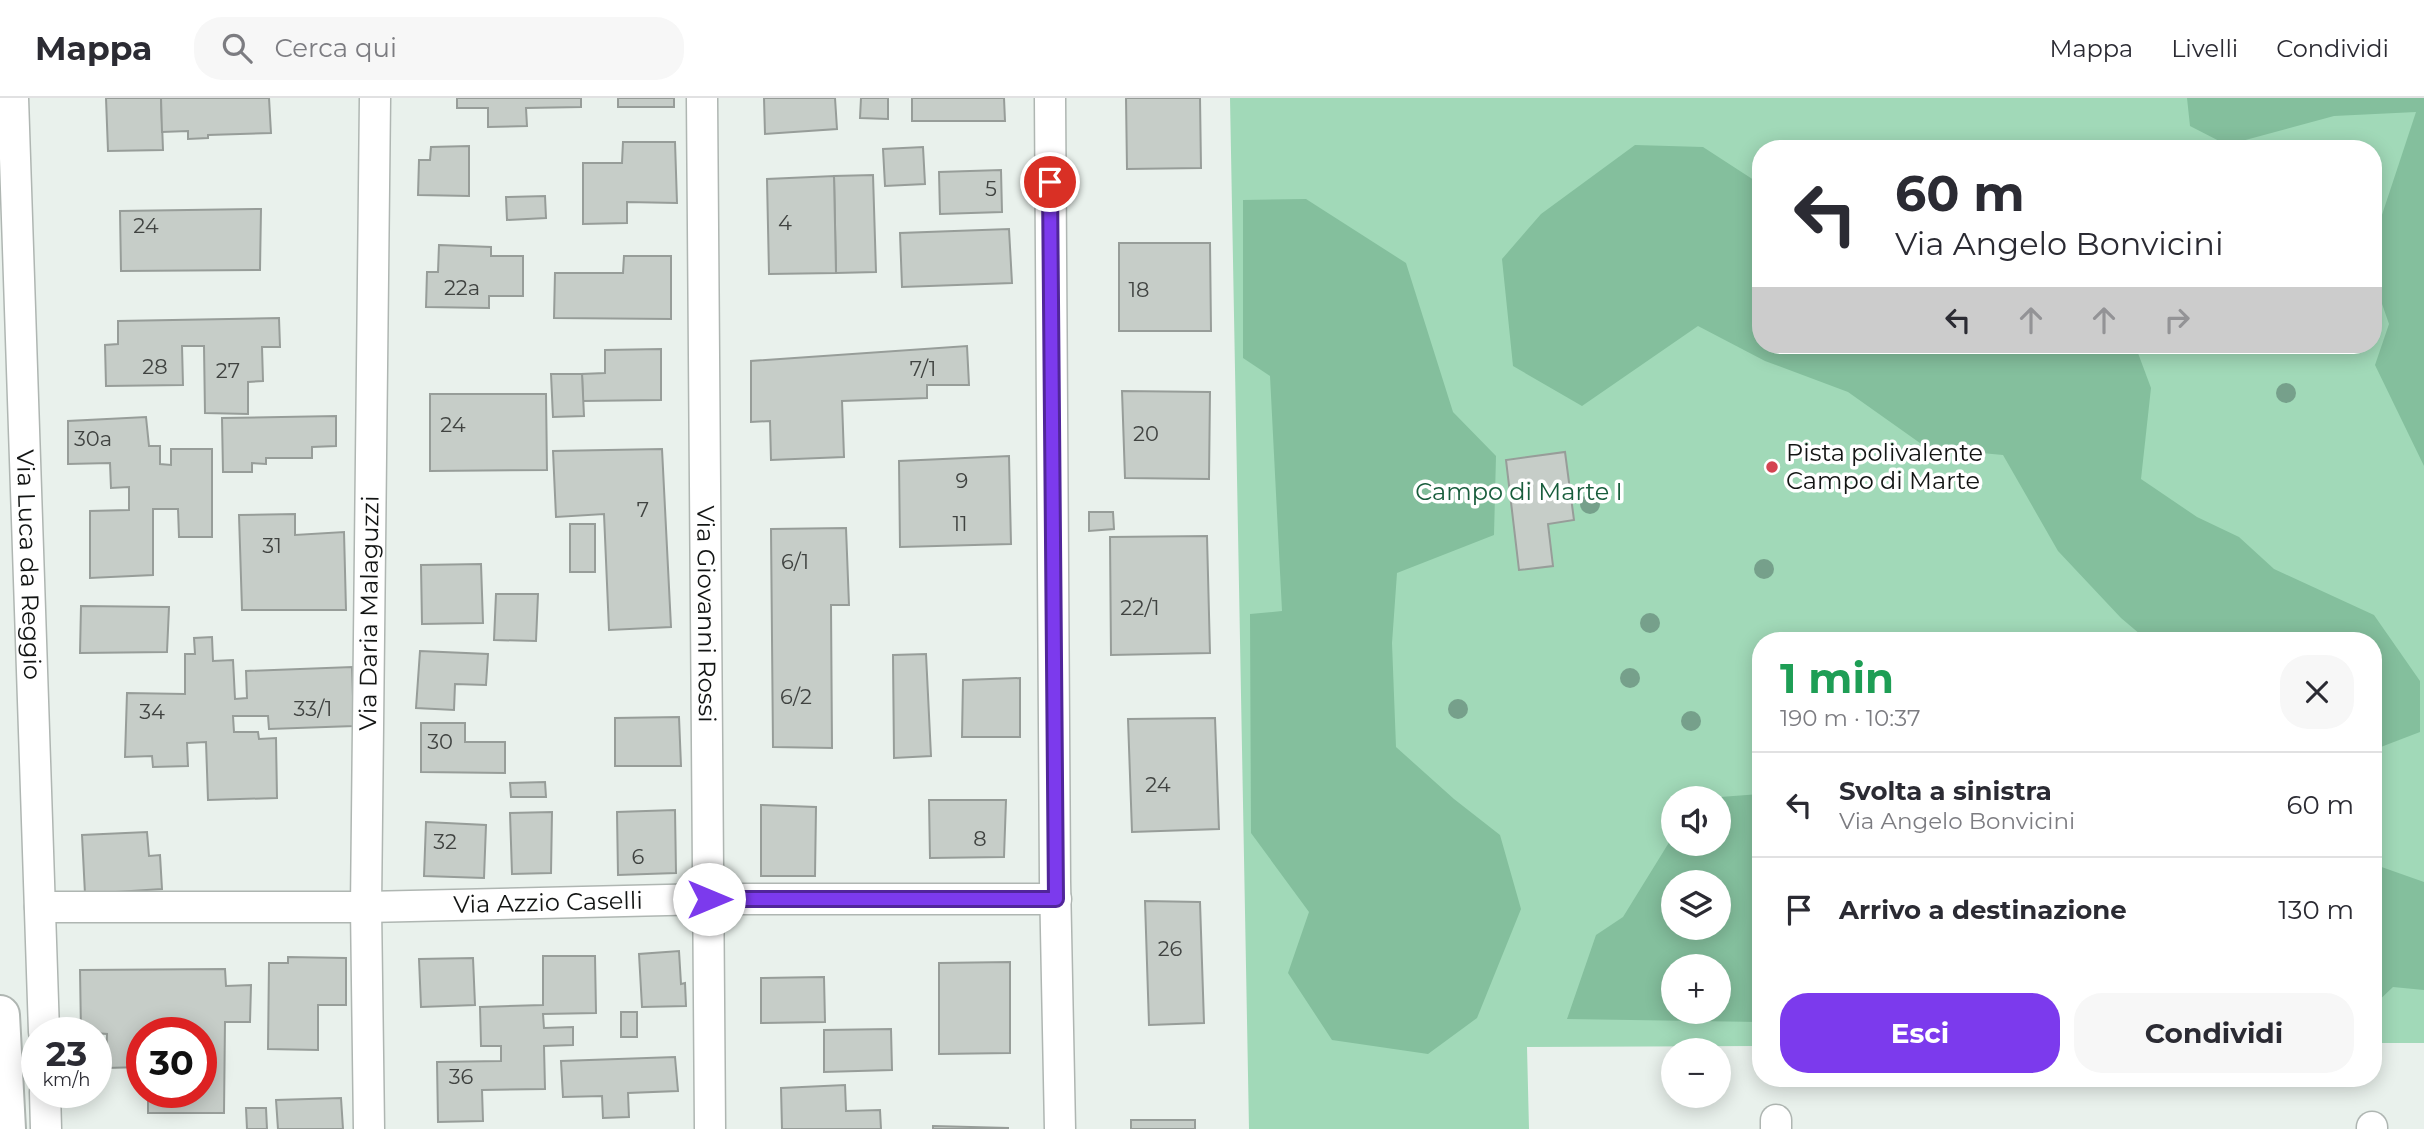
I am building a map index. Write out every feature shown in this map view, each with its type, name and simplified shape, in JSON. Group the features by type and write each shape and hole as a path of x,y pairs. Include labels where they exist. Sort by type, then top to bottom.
{"main road":[{"path":"0,1015 6,1129"}],"street":[{"name":"Via Luca da Reggio","path":"13,98 44,1017"},
{"name":"Via Daria Malaguzzi","path":"369,1129 366,908 375,98"},
{"name":"Via Giovanni Rossi","path":"702,98 710,1129"},
{"path":"1050,98 1059,1129"},
{"name":"Via Azzio Caselli","path":"40,907 366,908 709,899 1056,899"},
{"path":"46,1108 47,1129"}],"green space":[{"name":"Campo di Marte I","path":"1230,98 2424,98 2424,1043 2382,1043 2382,632 1752,632 1752,1046 1731,1046 1731,1038 1661,1038 1661,1046 1527,1047 1529,1129 1249,1129"},
{"path":"2187,98 2424,98 2424,466 2375,365 2379,354 2382,354 2382,344 2389,324 2382,304 2382,215 2416,112 2334,116 2245,140 2217,140 2190,126"},
{"path":"1635,145 1703,147 1752,179 1752,354 2138,354 2151,388 2141,479 2197,517 2239,537 2274,569 2374,615 2420,681 2420,732 2382,747 2382,632 2138,632 2058,551 2003,455 1927,448 1848,392 1765,361 1698,326 1582,406 1513,366 1502,259 1541,214"},
{"path":"1306,199 1406,263 1453,412 1496,456 1494,535 1397,573 1392,643 1396,747 1454,799 1500,835 1521,909 1477,1018 1428,1054 1332,1040 1288,973 1309,912 1251,833 1250,614 1282,611 1270,376 1243,358 1243,200"},
{"path":"1752,795 1752,1022 1731,1022 1731,954 1661,954 1661,1020 1567,1019 1596,935 1623,917 1661,855 1731,856 1731,796"},
{"path":"2382,867 2424,882 2424,990 2393,987 2382,997"}],"building":[{"path":"106,98 161,98 163,150 108,151"},
{"path":"161,98 269,98 271,133 208,135 208,138 188,139 188,131 162,132"},
{"path":"457,98 581,98 581,107 526,108 527,126 488,127 488,108 457,108"},
{"path":"618,98 674,98 674,107 618,107"},
{"path":"764,98 835,98 837,129 765,134"},
{"path":"861,98 888,98 888,119 860,118"},
{"path":"912,98 1004,98 1005,121 912,121"},
{"path":"1126,98 1200,98 1201,168 1127,169"},
{"path":"623,142 675,142 677,203 627,202 627,223 583,224 583,163 622,163"},
{"path":"469,146 469,196 418,195 419,160 430,160 431,147"},
{"path":"923,147 925,184 885,186 883,149"},
{"path":"1001,170 1002,212 940,214 939,172"},
{"path":"873,175 876,272 836,273 834,176"},
{"path":"834,176 836,273 769,274 767,179"},
{"path":"545,196 546,218 507,220 506,197"},
{"path":"261,209 260,270 121,271 120,211"},
{"path":"1009,229 1012,283 902,287 900,233"},
{"path":"1119,243 1210,243 1211,331 1119,331"},
{"path":"439,245 491,247 491,256 523,256 523,296 489,296 489,308 426,307 427,272 438,272"},
{"path":"624,256 671,256 671,319 554,318 555,273 623,273"},
{"path":"279,318 280,347 262,347 263,381 248,382 248,414 205,413 204,346 182,346 183,385 106,386 105,345 118,344 118,321"},
{"path":"967,346 969,385 927,385 927,398 842,401 844,457 771,460 770,421 751,422 751,361"},
{"path":"661,349 661,400 583,401 582,374 605,373 605,350"},
{"path":"551,374 582,374 584,416 553,417"},
{"path":"1122,391 1210,392 1209,479 1125,478"},
{"path":"430,394 546,394 547,470 430,471"},
{"path":"336,416 336,446 312,447 312,458 266,458 266,464 252,463 252,472 223,472 222,418"},
{"path":"146,417 149,446 160,446 160,464 171,465 171,449 212,449 212,537 179,537 178,509 153,509 153,575 90,578 90,511 129,510 129,487 111,488 110,463 68,464 68,421"},
{"path":"662,449 671,627 609,630 604,514 556,517 553,451"},
{"path":"1565,452 1574,520 1548,524 1553,566 1519,570 1506,460"},
{"path":"1009,456 1011,544 900,547 899,461"},
{"path":"1089,512 1113,512 1114,529 1089,531"},
{"path":"295,514 295,535 344,532 346,610 242,610 239,515"},
{"path":"570,524 595,524 595,572 570,572"},
{"path":"846,528 849,605 831,605 832,748 773,747 771,529"},
{"path":"1207,536 1210,653 1111,655 1110,537"},
{"path":"481,564 483,623 422,624 421,565"},
{"path":"496,594 538,594 536,641 494,640"},
{"path":"81,606 169,607 167,652 80,653"},
{"path":"212,637 213,661 233,660 235,699 247,698 246,671 352,667 354,726 269,729 268,716 233,716 234,732 258,732 259,739 276,738 277,798 208,800 206,742 187,743 188,766 153,767 152,756 125,757 127,693 185,694 185,654 195,654 194,638"},
{"path":"420,651 488,654 486,685 455,684 454,710 416,708"},
{"path":"926,654 931,756 894,758 893,655"},
{"path":"1020,678 1020,737 962,737 963,680"},
{"path":"679,717 681,766 615,766 615,718"},
{"path":"1215,718 1219,829 1132,832 1128,719"},
{"path":"421,723 465,723 465,742 505,742 505,773 421,772"},
{"path":"545,782 546,797 511,797 510,783"},
{"path":"929,800 1006,800 1004,857 930,858"},
{"path":"761,805 816,807 815,876 761,876"},
{"path":"675,810 676,873 618,875 617,812"},
{"path":"552,812 551,873 512,874 510,813"},
{"path":"426,822 486,825 484,878 424,876"},
{"path":"147,832 149,856 160,855 162,889 85,894 82,835"},
{"path":"1145,901 1200,902 1204,1023 1149,1025"},
{"path":"679,951 681,984 685,983 686,1006 642,1007 639,954"},
{"path":"543,956 595,956 596,1013 543,1014 544,1028 573,1027 573,1045 544,1046 545,1089 482,1090 483,1121 438,1122 437,1062 501,1061 501,1046 481,1046 480,1007 543,1005"},
{"path":"288,957 346,958 346,1005 318,1005 318,1050 268,1049 269,963 288,963"},
{"path":"473,958 475,1005 421,1007 419,959"},
{"path":"1010,962 1010,1053 939,1054 939,963"},
{"path":"225,969 226,986 251,985 250,1022 225,1022 224,1113 148,1113 148,1108 217,1108 217,1017 126,1017 126,1067 112,1068 112,1017 81,1017 80,970"},
{"path":"824,977 825,1022 761,1023 761,978"},
{"path":"621,1012 637,1012 637,1037 621,1037"},
{"path":"891,1029 892,1070 824,1072 824,1030"},
{"path":"675,1057 678,1091 628,1093 629,1117 603,1118 602,1096 563,1097 561,1061"},
{"path":"845,1085 846,1111 880,1110 881,1129 782,1129 781,1088"},
{"path":"341,1098 343,1129 278,1129 276,1100"},
{"path":"246,1108 266,1108 267,1129 247,1129"},
{"path":"1131,1120 1195,1120 1195,1129 1131,1129"},
{"path":"933,1126 1008,1128 1008,1129 933,1129"}],"place":[{"name":"Pista polivalente Campo di Marte","path":"1772,467"}],"route":[{"path":"709,899 1056,899 1050,182"}]}
